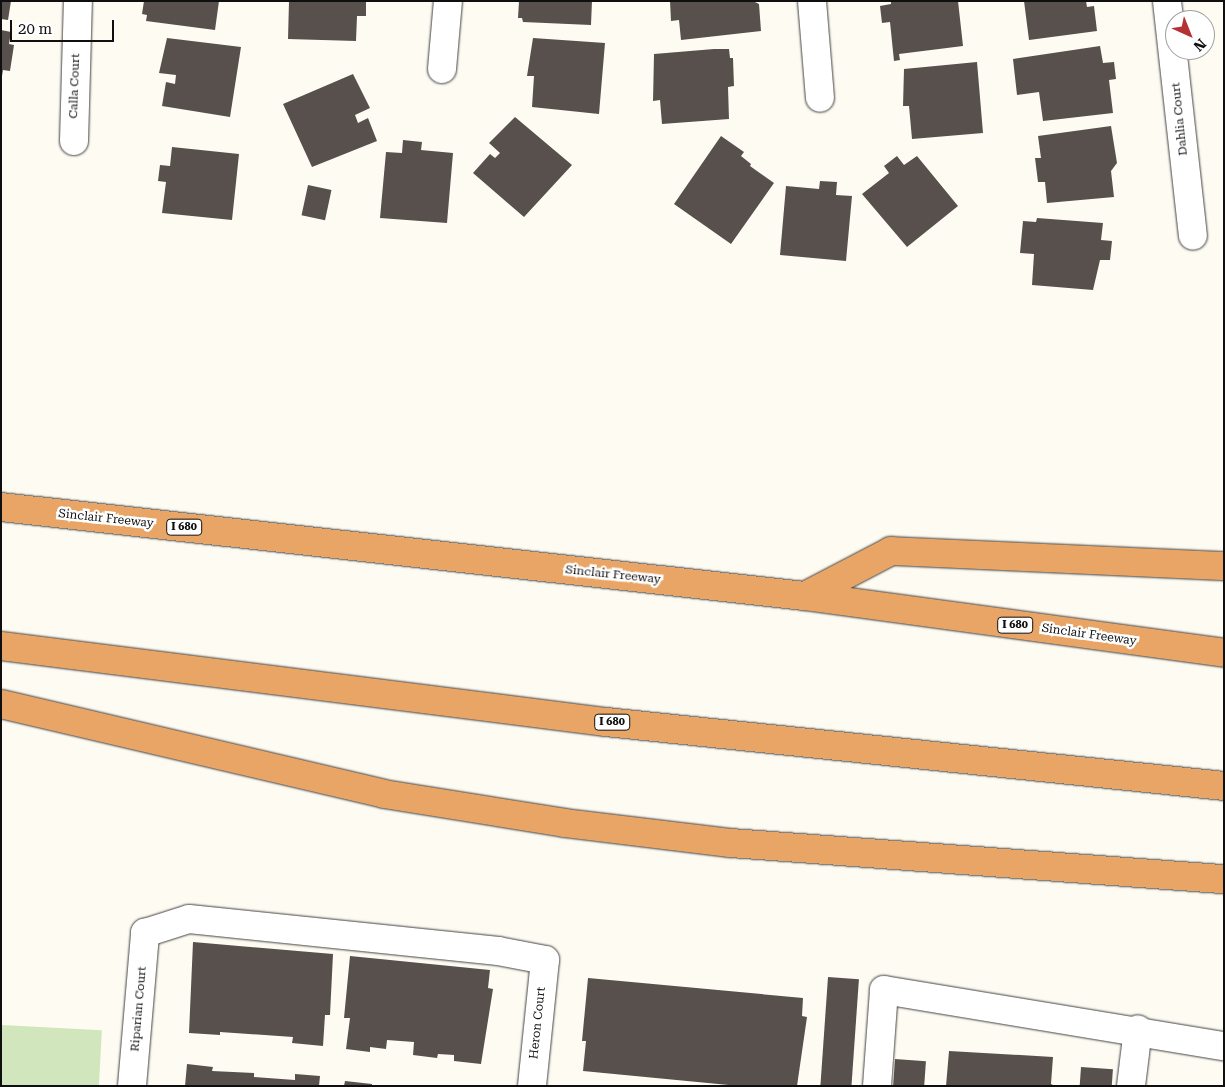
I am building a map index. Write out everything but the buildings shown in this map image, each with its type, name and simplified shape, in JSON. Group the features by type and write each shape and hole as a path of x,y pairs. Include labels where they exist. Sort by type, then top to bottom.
{"highway":[{"name":"Sinclair Freeway","path":"1,507 805,596 1224,653"},
{"path":"805,596 891,551 1224,566"},
{"name":"I 680","path":"1,646 606,722 1224,786"},
{"path":"1,704 384,794 565,823 731,843 1224,879"},
{"path":"1111,871 1224,893"}],"street":[{"name":"Calla Court","path":"74,141 78,1"},
{"path":"442,69 448,1"},
{"path":"812,1 820,98"},
{"name":"Dahlia Court","path":"1168,1 1192,236"},
{"name":"Heron Court","path":"146,933 189,919 498,951 545,960 532,1086"},
{"name":"Riparian Court","path":"132,1086 146,933"},
{"path":"877,1086 884,990 1138,1029 1224,1046"},
{"path":"1132,1086 1138,1029"}],"green space":[{"path":"2,1025 102,1030 99,1086 1,1086"}]}
